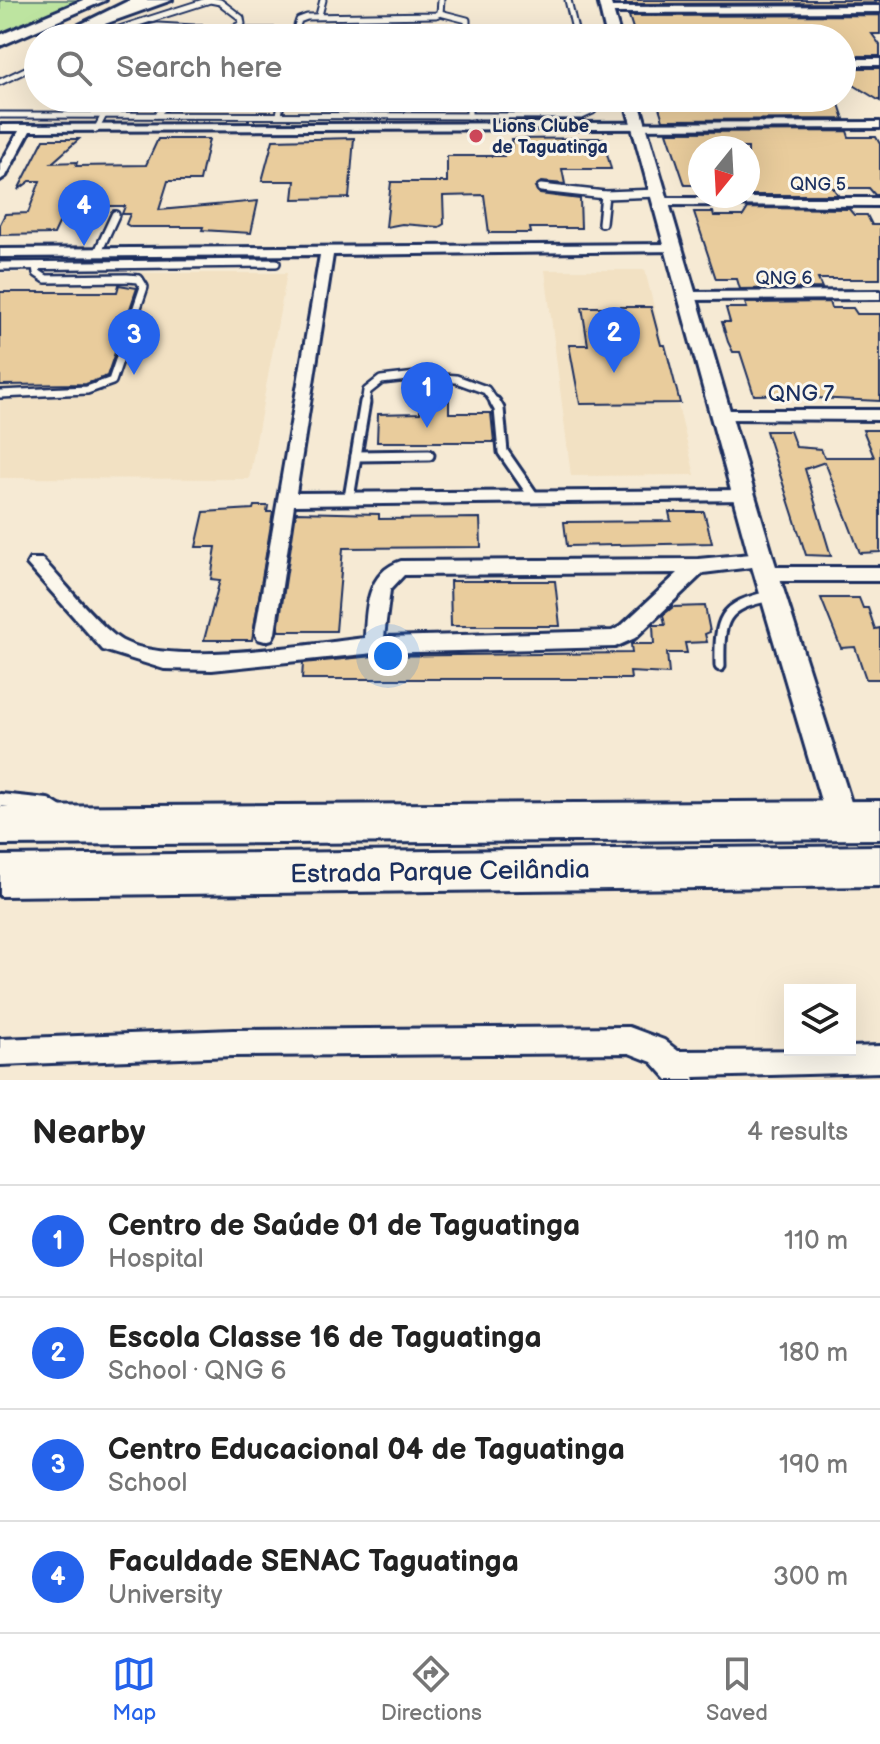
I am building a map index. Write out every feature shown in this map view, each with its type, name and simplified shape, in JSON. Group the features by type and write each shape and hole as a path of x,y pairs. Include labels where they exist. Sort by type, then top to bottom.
{"highway":[{"path":"41,24 98,0"},
{"path":"104,24 144,0"},
{"path":"0,41 24,31"},
{"path":"0,62 24,52"},
{"name":"Estrada Parque Ceilândia","path":"0,826 861,820"},
{"name":"Estrada Parque Ceilândia","path":"0,876 880,866"}],"main road":[{"path":"108,24 165,0"}],"street":[{"path":"605,5 880,9"},
{"path":"856,62 880,62"},
{"path":"635,112 767,576 861,820"},
{"path":"0,128 880,125"},
{"path":"0,176 26,129"},
{"name":"QNG 5","path":"660,198 880,202"},
{"path":"0,253 674,248"},
{"path":"265,633 327,251"},
{"name":"QNG 6","path":"688,296 880,295"},
{"name":"QNG 7","path":"721,415 880,415"},
{"path":"287,499 744,496"},
{"path":"36,564 110,644 164,661 212,662 374,645 615,639 628,632 698,566"},
{"path":"374,645 381,582 389,573 401,568 698,566 767,576 880,574"},
{"path":"0,1052 233,1043 629,1040 652,1046 678,1072 880,1059"}],"lane":[{"path":"126,24 210,0 220,2 241,18 242,24"},
{"path":"319,15 323,0"},
{"path":"440,13 441,0"},
{"path":"568,0 574,24"},
{"path":"298,24 299,20 319,15 429,16 440,13 461,16 467,24"},
{"path":"0,82 24,71"},
{"path":"96,130 104,115 109,112"},
{"path":"156,115 159,112"},
{"path":"0,115 582,116 591,112"},
{"path":"541,188 660,198"},
{"path":"602,223 605,195"},
{"path":"98,252 115,215"},
{"path":"0,266 276,263"},
{"path":"0,394 87,390 112,381 144,287 139,279 127,278 46,279 37,273 36,266"},
{"path":"349,498 367,391 381,380 417,376 456,379 486,390 499,409 503,452 534,497"},
{"path":"356,456 429,455"},
{"path":"720,666 719,628 729,608 767,576"},
{"path":"0,800 47,805 81,827"}],"shaded area":[{"path":"545,270 645,270 695,475 571,476"},
{"path":"0,273 287,273 249,479 0,478"}],"green space":[{"path":"0,0 80,0 0,34"}],"building":[{"path":"625,0 880,0 880,3 625,4"},
{"path":"880,15 880,34 872,34 880,45 880,56 856,56 856,24 632,24 629,16"},
{"path":"856,68 880,68 880,101 856,86"},
{"path":"660,112 842,112 844,119 663,120"},
{"path":"847,131 849,137 876,137 880,144 880,195 875,195 869,188 833,188 838,195 760,195 760,136 688,136 688,185 685,185 667,132"},
{"path":"354,138 349,198 293,199 295,181 262,181 273,140"},
{"path":"603,138 611,169 562,169 565,184 541,182 535,187 540,194 580,199 581,228 530,228 531,233 489,233 484,195 443,196 444,224 439,227 402,224 386,227 391,182 447,182 447,156 504,156 503,147 512,147 511,139"},
{"path":"44,139 79,139 52,163 77,162 76,166 146,165 158,139 209,139 200,181 168,181 159,210 258,201 251,233 202,230 203,227 131,227 126,224 130,214 122,214 125,206 67,206 54,234 0,235 0,224 5,214 28,213 40,181 30,181 18,190"},
{"path":"748,208 849,209 854,215 867,215 872,225 880,225 880,279 818,279 822,288 740,289 737,279 716,279 694,212 743,216"},
{"path":"119,285 137,288 107,376 86,384 0,385 0,292 117,292"},
{"path":"829,302 831,308 853,308 857,314 880,314 880,401 814,398 813,394 754,395 740,352 733,352 728,342 722,322 730,322 726,308 747,308 745,303"},
{"path":"582,307 651,307 661,345 665,345 680,403 580,404 569,345 588,345"},
{"path":"420,394 449,394 449,413 491,413 494,442 377,442 378,414 420,413"},
{"path":"863,430 880,430 880,552 860,553 825,462 805,469 831,556 806,555 766,431 790,431 796,447 821,449 824,457 874,457"},
{"path":"254,506 268,506 267,512 273,512 252,640 204,640 220,580 211,579 216,547 196,547 204,512 253,509"},
{"path":"296,512 379,514 379,519 480,518 481,547 343,548 336,631 278,631"},
{"path":"669,512 704,512 712,543 567,546 564,522 671,521"},
{"path":"450,581 555,581 560,626 451,626"},
{"path":"821,598 859,598 863,608 868,608 875,629 880,628 880,679 866,679 855,647 841,648"},
{"path":"705,606 710,632 705,634 707,642 685,643 687,653 667,653 669,674 630,672 631,679 302,679 303,663 374,656 632,653 631,644 654,644 653,625 665,625 663,615 673,607"}],"place":[{"name":"Lions Clube de Taguatinga","path":"476,136"},
{"name":"Faculdade SENAC Taguatinga","path":"84,246"},
{"name":"Escola Classe 16 de Taguatinga","path":"614,373"},
{"name":"Centro Educacional 04 de Taguatinga","path":"134,375"},
{"name":"Centro de Saúde 01 de Taguatinga","path":"427,428"}]}
